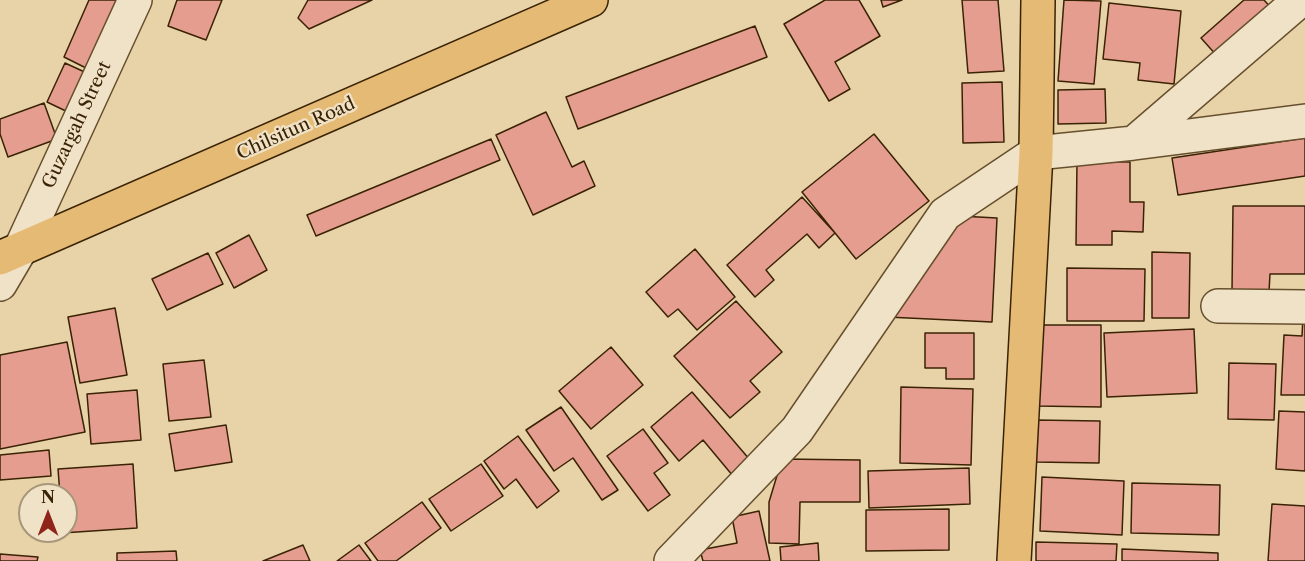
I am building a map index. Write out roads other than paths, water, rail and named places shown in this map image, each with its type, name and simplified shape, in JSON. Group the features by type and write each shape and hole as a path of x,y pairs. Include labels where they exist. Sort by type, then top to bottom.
{"main road":[{"name":"Chilsitun Road","path":"10,254 591,0"},
{"path":"1014,561 1036,153 1038,0"}],"street":[{"name":"Guzargah Street","path":"0,284 10,254 135,0"},
{"path":"1134,143 1300,0"},
{"path":"671,561 797,430 945,214 1036,153 1305,121"},
{"path":"1218,306 1305,307"}]}
